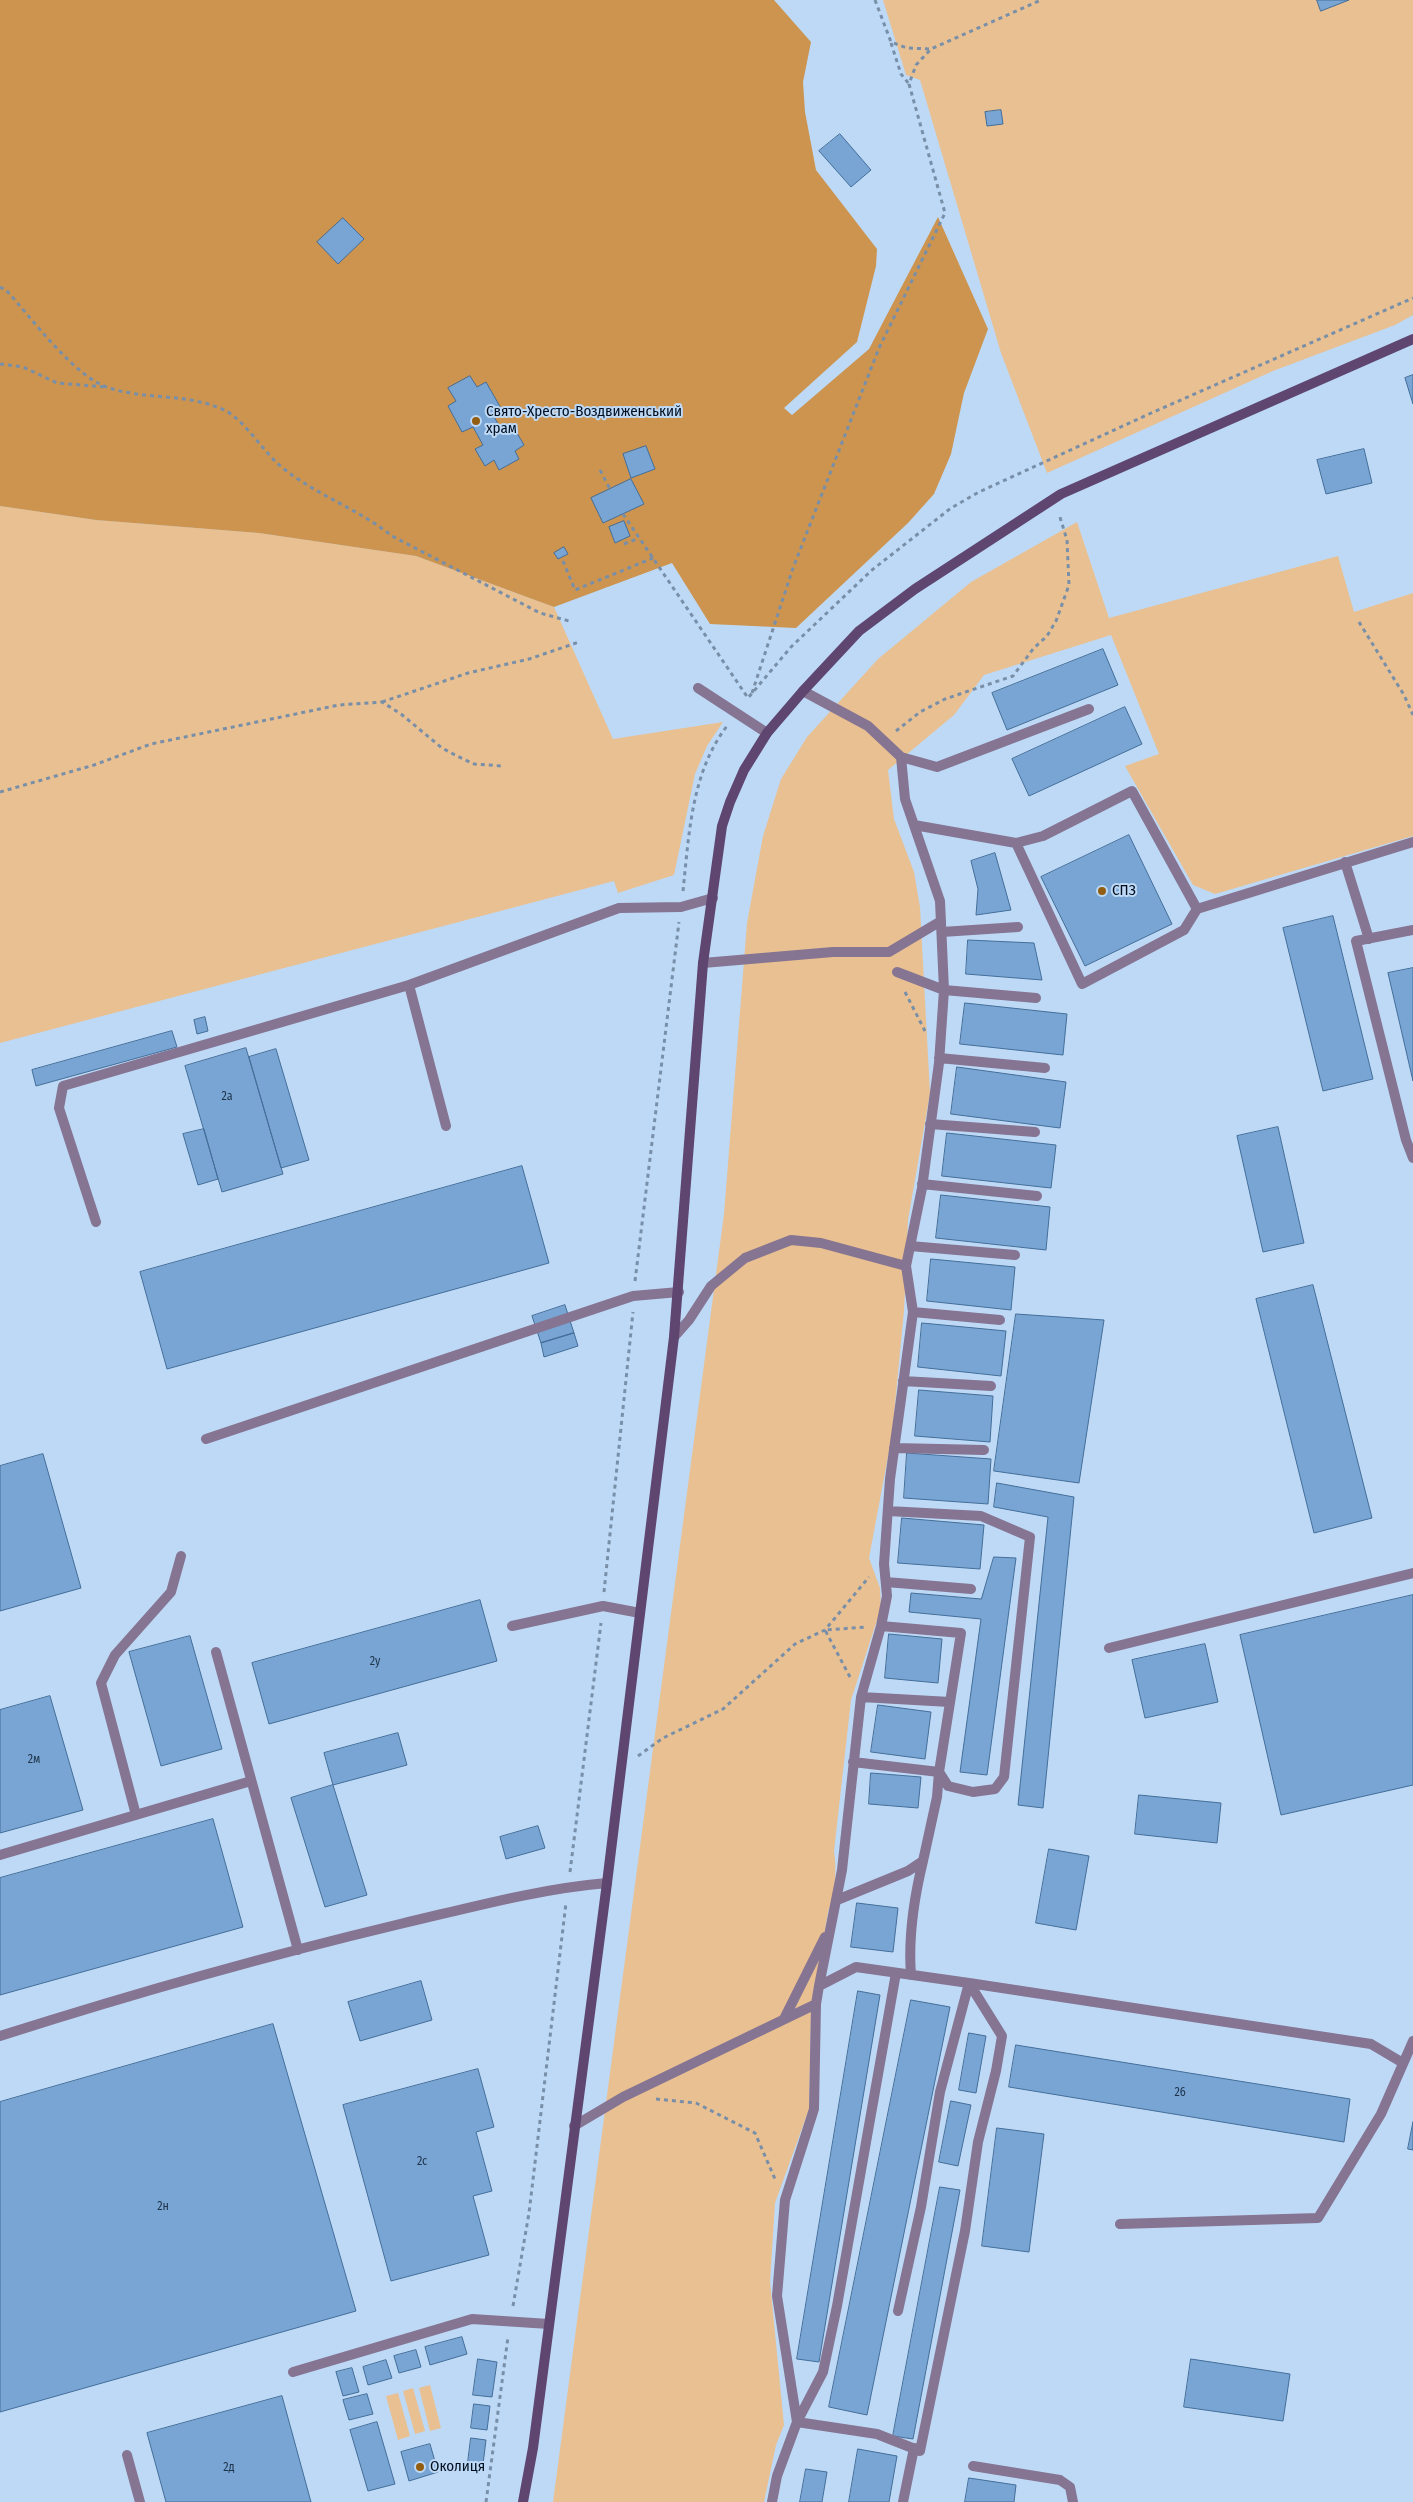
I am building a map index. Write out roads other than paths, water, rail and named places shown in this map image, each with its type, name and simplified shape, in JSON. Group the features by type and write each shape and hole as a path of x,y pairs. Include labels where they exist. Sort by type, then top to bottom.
{"street":[{"path":"523,2502 533,2448 607,1883 674,1337 679,1292 703,963 722,826 730,802 744,770 767,733 803,691 859,630 915,589 1053,498 1413,339"}],"lane":[{"path":"698,688 767,733"},
{"path":"803,691 868,726 901,757 937,767 1089,710"},
{"path":"797,2422 777,2296 785,2200 814,2109 816,2004 837,1900 861,1697 881,1626 887,1596 884,1564 888,1511 902,1381 913,1312 906,1266 922,1184 939,1058 944,990 940,901 905,799 901,757"},
{"path":"914,825 1016,843 1043,836 1132,791 1197,909"},
{"path":"1016,843 1082,984 1184,930 1197,909 1413,842"},
{"path":"1345,862 1369,939"},
{"path":"96,1222 59,1108 63,1086 409,984 619,908 681,907 713,898"},
{"path":"703,963 832,952 889,952 941,920"},
{"path":"942,932 1018,927"},
{"path":"1413,930 1356,942 1410,1139 1413,1158"},
{"path":"897,972 944,990 1036,998"},
{"path":"409,984 446,1126"},
{"path":"939,1058 1045,1068"},
{"path":"930,1124 1036,1132"},
{"path":"922,1184 1037,1196"},
{"path":"674,1337 689,1320 711,1286 745,1258 791,1240 821,1242 906,1266"},
{"path":"910,1246 1015,1255"},
{"path":"206,1439 633,1296 679,1292"},
{"path":"913,1312 1000,1320"},
{"path":"902,1381 991,1386"},
{"path":"894,1448 984,1450"},
{"path":"888,1511 981,1516 1030,1537 1004,1777 995,1789 973,1792 948,1786 939,1772"},
{"path":"136,1815 101,1683 115,1655 171,1592 181,1556"},
{"path":"1109,1648 1413,1573"},
{"path":"886,1582 970,1589"},
{"path":"512,1626 603,1606 640,1613"},
{"path":"881,1626 961,1633 939,1772 937,1797 913,1916 911,1975"},
{"path":"216,1652 298,1950"},
{"path":"861,1697 950,1702"},
{"path":"853,1762 939,1772"},
{"path":"0,1855 251,1780"},
{"path":"837,1900 908,1871 923,1861"},
{"path":"0,2036 71,2013 298,1950 548,1889 607,1883"},
{"path":"784,2019 832,1923"},
{"path":"819,1986 856,1968 896,1973 1371,2044 1403,2063"},
{"path":"772,2502 777,2476 797,2422 823,2372 837,2306 896,1973"},
{"path":"898,2311 921,2207 940,2092 969,1983"},
{"path":"797,2422 877,2434 920,2451 965,2231 978,2142 996,2071 1002,2036 969,1983"},
{"path":"574,2126 623,2096 816,2004"},
{"path":"1120,2224 1318,2218 1381,2114 1413,2041"},
{"path":"293,2372 472,2319 549,2324"},
{"path":"903,2502 914,2448"},
{"path":"127,2455 140,2502"},
{"path":"973,2466 1060,2480 1070,2487 1073,2502"}],"place":[{"name":"Свято-Хресто-Воздвиженський храм","path":"476,421"},
{"name":"СПЗ","path":"1102,891"},
{"name":"Околиця","path":"420,2467"}]}
